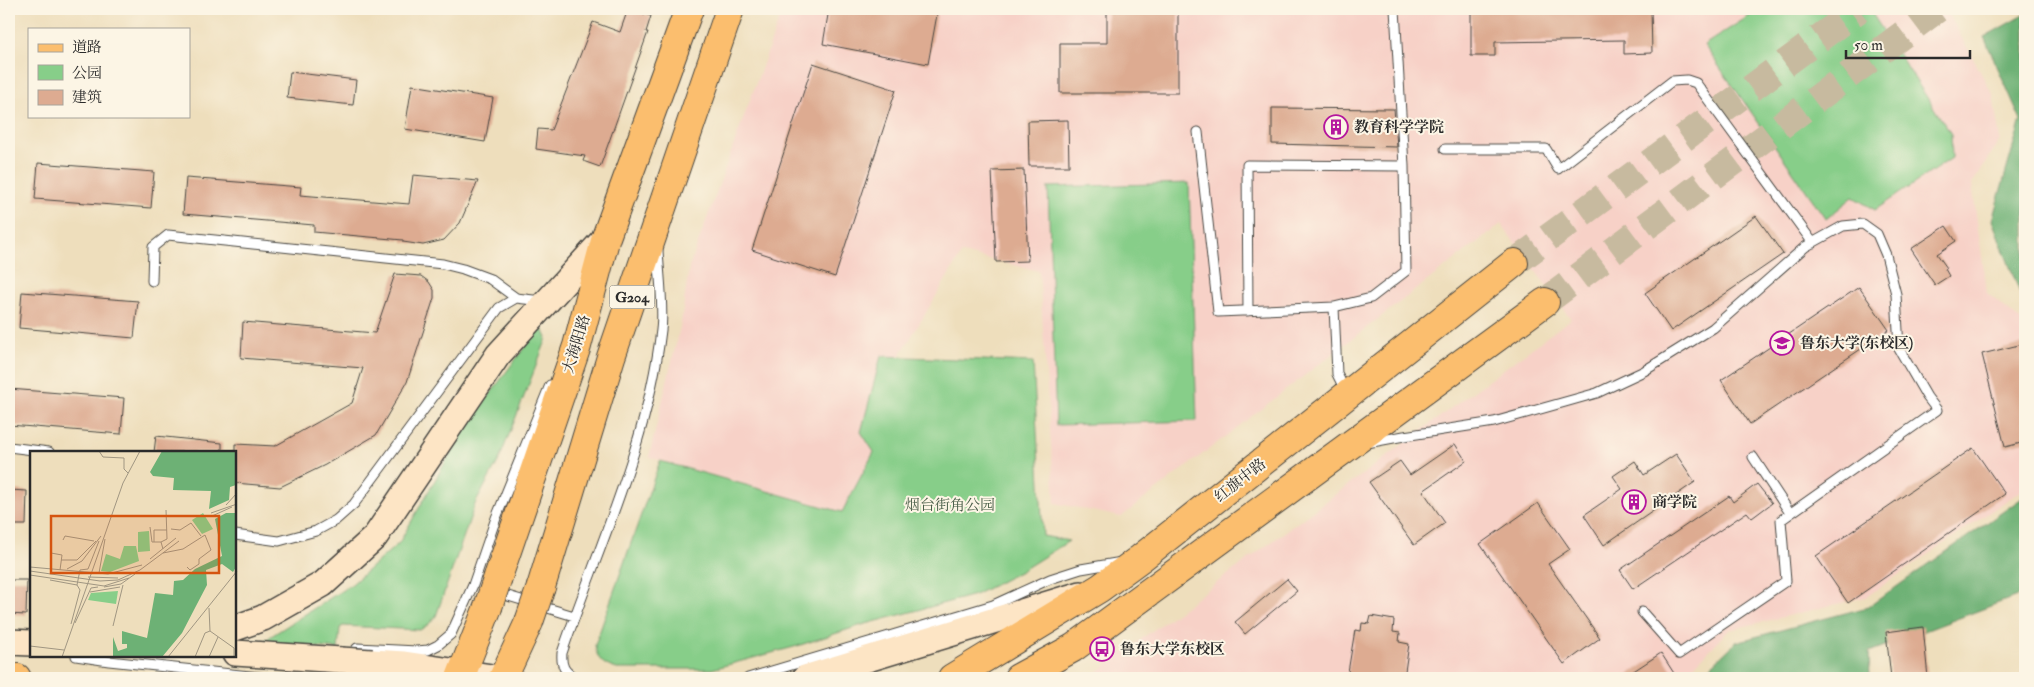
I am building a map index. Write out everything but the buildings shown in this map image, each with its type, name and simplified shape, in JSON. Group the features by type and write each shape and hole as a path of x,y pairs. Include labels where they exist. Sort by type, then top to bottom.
{"main road":[{"name":"大海阳路","path":"461,675 487,590 577,346 606,237 689,9"},
{"name":"G204","path":"501,678 529,622 541,587 611,358 730,9"},
{"path":"236,628 264,618 323,584 375,537 498,355 546,301 584,268 606,237"},
{"name":"红旗中路","path":"952,678 1100,588 1142,558 1514,262"},
{"path":"1038,678 1073,648 1545,302"},
{"path":"805,678 957,630 1100,588"},
{"path":"9,643 30,643"},
{"path":"1018,678 1073,648"},
{"path":"236,652 345,669 372,662 404,664 461,675 501,678"},
{"path":"9,677 17,678"}],"lane":[{"path":"1198,132 1218,312 1334,307 1370,298 1406,271 1404,166 1394,9"},
{"path":"1445,149 1546,148 1558,169 1672,81 1687,80 1696,83 1813,243"},
{"path":"1248,311 1247,165 1404,166"},
{"path":"575,678 566,672 561,664 562,653 621,490 646,410 662,328 656,223"},
{"path":"1347,448 1404,436 1494,422 1597,393 1644,371 1713,328 1805,247 1843,226 1863,224 1877,234 1886,255 1896,294 1899,349 1926,398 1937,410 1781,520 1786,581 1679,654 1642,612"},
{"path":"152,281 153,247 168,236 443,264 490,279 516,298 546,301"},
{"path":"236,535 279,541 316,531 336,520 354,504 499,308 516,298"},
{"path":"1334,307 1337,374 1348,395"},
{"path":"345,669 357,648 428,650 446,639 455,625 487,590 496,518 554,374"},
{"path":"9,447 41,451"},
{"path":"1753,457 1790,513"},
{"path":"748,678 993,605 1050,579 1081,569 1142,558"},
{"path":"487,590 574,616"},
{"path":"9,643 30,648"},
{"path":"87,657 269,678"}],"shaded area":[{"name":"鲁东大学(东校区)","path":"783,9 1946,9 1993,95 2000,140 1972,184 1987,293 2025,324 2025,488 1866,597 1729,630 1682,678 1089,678 1571,319 1501,224 1121,517 1055,503 1039,271 962,253 899,357 880,357 874,452 842,512 649,457 681,323 689,268"}],"green space":[{"path":"1760,9 1869,9 1951,134 1952,158 1875,210 1853,197 1826,219 1704,45"},
{"path":"2025,14 2025,306 1992,220 2021,120 1984,37"},
{"path":"1189,183 1197,421 1056,425 1048,187"},
{"path":"538,330 544,331 547,338 499,460 475,504 436,616 429,624 420,630 343,626 340,628 338,649 262,642 352,584 399,543 465,428"},
{"name":"烟台街角公园","path":"881,356 1033,362 1043,536 1069,541 1021,571 975,595 862,625 794,647 712,669 617,669 608,666 602,661 597,655 595,645 660,461 842,512 874,452 861,432"},
{"path":"2025,496 2025,593 1869,652 1870,678 1699,678 1736,642 1868,607"}],"tunnel":[{"path":"1514,263 1859,9"},
{"path":"1545,302 1937,9"}],"place":[{"name":"教育科学学院","path":"1336,127"},
{"name":"鲁东大学(东校区)","path":"1782,343"},
{"name":"商学院","path":"1634,502"},
{"name":"鲁东大学东校区","path":"1102,649"}]}
